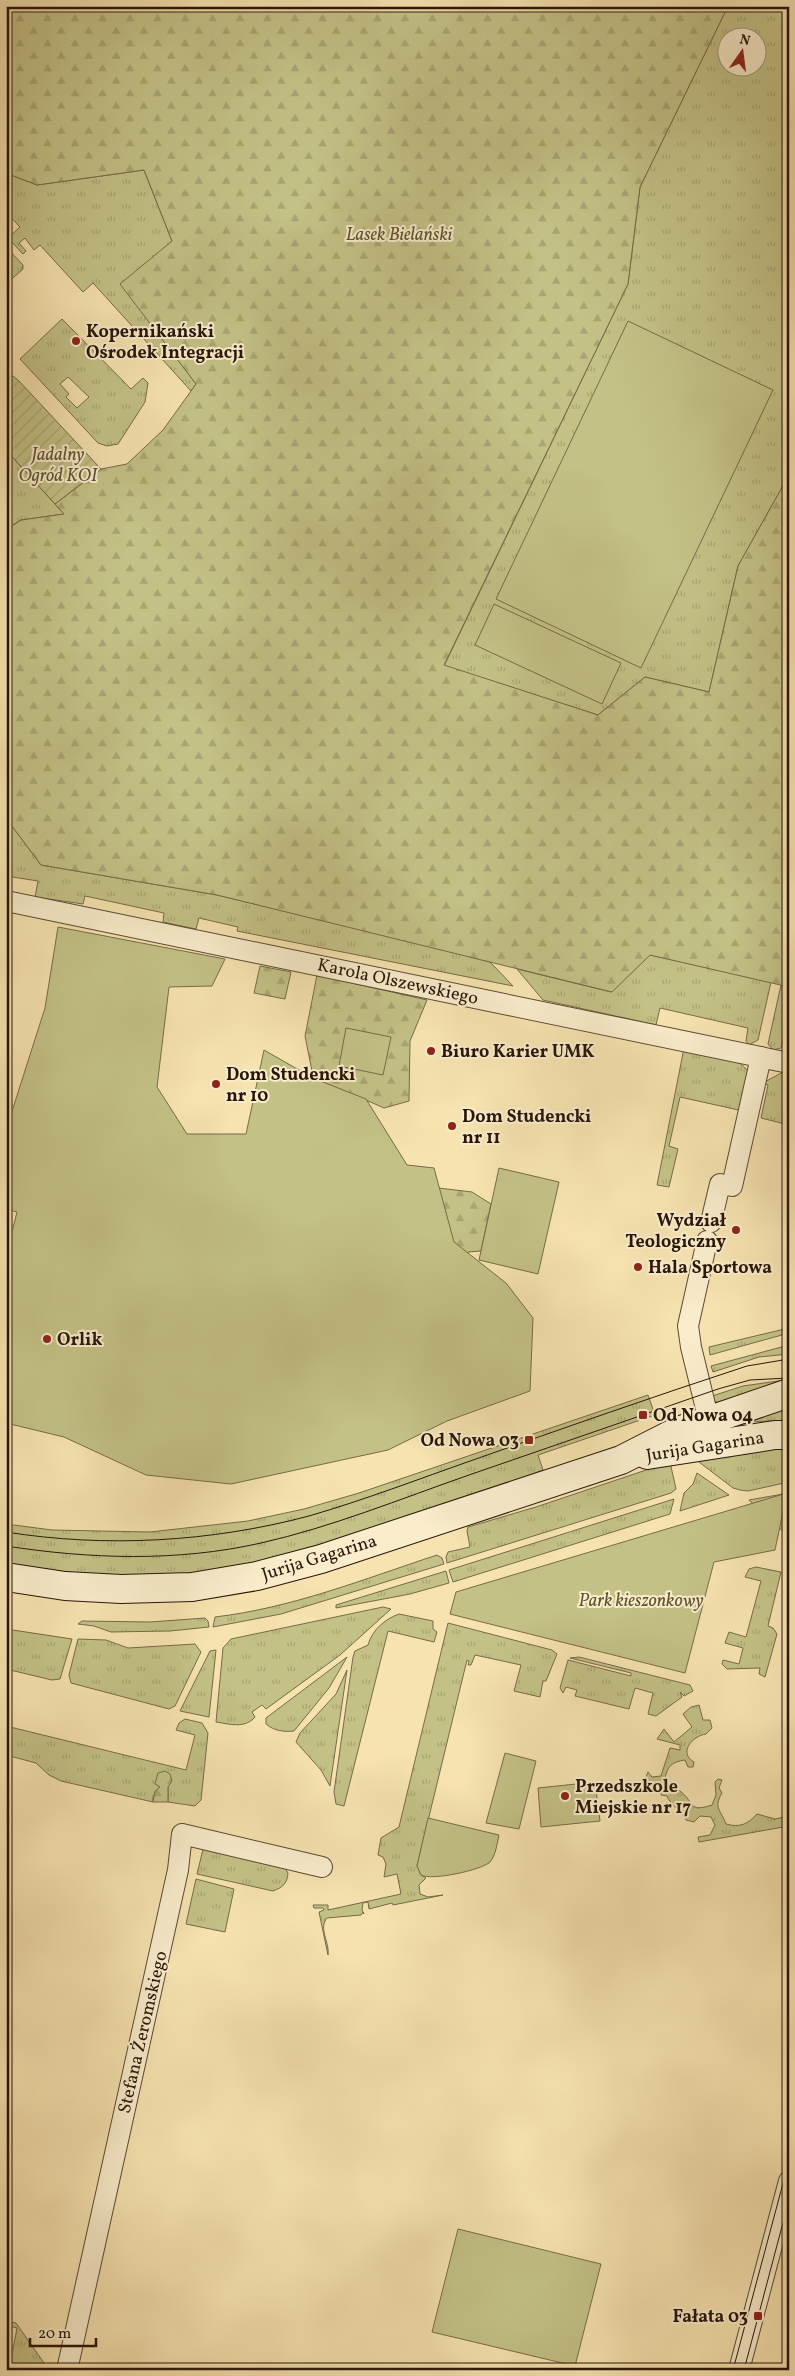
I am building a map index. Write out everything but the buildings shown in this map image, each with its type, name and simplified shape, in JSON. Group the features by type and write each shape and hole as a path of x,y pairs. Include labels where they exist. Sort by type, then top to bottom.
{"street":[{"name":"Karola Olszewskiego","path":"6,901 789,1063"},
{"path":"709,1421 691,1347 688,1326 720,1184 732,1186 761,1057"},
{"name":"Jurija Gagarina","path":"621,1460 678,1430 789,1393"},
{"name":"Jurija Gagarina","path":"6,1577 65,1586 157,1589 192,1587 256,1576 321,1559 621,1460 775,1435 789,1435"},
{"name":"Stefana Żeromskiego","path":"67,2370 178,1870 182,1834 322,1867"},
{"path":"739,2370 789,2181"}],"green space":[{"name":"Lasek Bielański","path":"6,6 728,6 640,187 628,284 444,665 598,715 645,677 709,692 738,566 789,475 789,987 650,955 612,992 217,895 41,865 6,818 6,530 21,520 64,514 55,504 101,469 127,464 163,430 196,384 120,284 172,241 144,170 37,185 6,173"},
{"path":"728,6 789,6 789,475 738,566 709,692 645,677 598,715 444,666 628,284 640,187"},
{"path":"144,170 172,241 122,285 196,384 191,391 93,283 83,292 40,245 34,250 25,238 19,243 26,251 23,254 8,238 20,227 6,212 6,173 37,185"},
{"path":"6,247 23,265 23,269 6,284"},
{"path":"62,319 131,389 143,378 148,383 145,402 118,444 107,446 98,443 20,359","holes":["68,377 89,397 77,408 66,397 69,394 60,384"]},
{"path":"628,321 773,390 641,668 496,599"},
{"name":"Jadalny Ogród KOI","path":"13,376 101,469 55,504 6,450 6,377"},
{"path":"6,450 64,514 21,520 6,529"},
{"path":"494,604 621,663 602,704 475,645"},
{"path":"6,818 41,865 217,895 405,940 490,962 513,986 237,931 238,927 199,918 196,929 163,922 164,913 85,896 83,904 35,897 38,881 6,876"},
{"path":"58,927 225,959 212,986 169,987 157,1087 187,1134 246,1134 264,1050 313,1078 366,1099 407,1165 434,1168 454,1242 506,1283 533,1318 530,1391 447,1421 388,1450 231,1484 146,1475 64,1437 6,1423 6,1256 17,1212 6,1209 6,1130 45,1008"},
{"path":"650,955 771,982 758,1040 749,1045 746,1041 748,1028 660,1008 656,1025 543,1000 517,969 611,992"},
{"path":"260,966 291,972 285,999 254,993"},
{"path":"317,975 427,1000 410,1041 409,1101 384,1108 366,1100 329,1113 312,1071 305,1036"},
{"path":"781,985 789,987 789,1036 784,1036 781,1048 773,1050 768,1044"},
{"path":"346,1028 391,1037 383,1075 339,1066"},
{"path":"684,1048 732,1059 746,1069 749,1076 749,1084 743,1111 680,1097 669,1146 678,1149 669,1187 657,1185"},
{"path":"783,1072 789,1072 789,1125 761,1118 768,1085 763,1083"},
{"path":"499,1168 559,1182 538,1274 479,1260"},
{"path":"430,1187 472,1192 491,1204 481,1251 468,1252 463,1265"},
{"path":"789,1328 789,1333 710,1355 709,1347"},
{"path":"789,1345 789,1354 759,1357 713,1372 711,1366"},
{"path":"785,1380 722,1404 709,1397 743,1386"},
{"path":"648,1395 655,1415 538,1455 543,1470 408,1519 315,1549 222,1570 176,1575 112,1575 6,1565 6,1524 52,1530 150,1532 248,1521 304,1509 359,1493"},
{"path":"789,1404 789,1420 749,1422 749,1419"},
{"path":"789,1447 789,1482 748,1491 733,1488 699,1462 698,1456"},
{"path":"670,1462 676,1489 671,1493 447,1563 446,1557 448,1552 470,1547 468,1527 536,1507"},
{"path":"697,1473 729,1495 680,1511 684,1493 693,1484"},
{"name":"Park kieszonkowy","path":"787,1493 775,1550 714,1562 685,1673 450,1614 456,1592"},
{"path":"789,1493 789,1537 749,1500"},
{"path":"674,1499 670,1514 453,1582 449,1570"},
{"path":"437,1555 442,1558 444,1564 281,1614 213,1627 215,1617 244,1613 300,1600"},
{"path":"756,1567 781,1572 768,1626 773,1628 777,1634 765,1677 759,1674 760,1668 727,1669 722,1664 723,1660 739,1664 743,1648 725,1643 729,1632 746,1637 761,1581 745,1577 749,1569"},
{"path":"446,1571 449,1583 410,1594 336,1608 336,1605"},
{"path":"383,1607 391,1609 340,1655 266,1709 262,1705 252,1712 255,1717 251,1721 237,1725 216,1722 223,1648 231,1639"},
{"path":"399,1614 433,1621 433,1629 437,1632 434,1642 388,1631 344,1806 336,1804 334,1792 353,1657 355,1651 368,1645 380,1626"},
{"path":"205,1618 208,1621 209,1627 170,1631 111,1632 94,1626 78,1624 82,1621 150,1622"},
{"path":"448,1623 552,1650 557,1654 546,1681 543,1681 540,1697 514,1691 521,1665 475,1655 471,1665 468,1665 469,1661 467,1660 417,1866 421,1875 426,1878 419,1885 420,1894 428,1897 443,1895 393,1905 392,1903 369,1909 368,1902 363,1903 361,1915 327,1918 324,1931 328,1955 319,1912 324,1910 323,1908 314,1908 313,1905 328,1905 328,1910 401,1894 397,1874 384,1877 386,1864 383,1857 378,1855 381,1838 399,1827"},
{"path":"6,1629 72,1639 60,1679 52,1680 6,1669"},
{"path":"78,1639 106,1640 128,1648 195,1644 201,1652 175,1706 169,1709 71,1683 69,1675"},
{"path":"216,1650 209,1717 180,1711 210,1651"},
{"path":"347,1657 329,1688 294,1731 279,1730 266,1724 266,1718"},
{"path":"579,1657 690,1685 693,1691 684,1696 680,1692 682,1697 656,1716 648,1714 653,1693 635,1688 629,1709 575,1696 577,1690 566,1687 563,1693 560,1688 568,1660 631,1676 631,1673 570,1658"},
{"path":"347,1670 330,1786 321,1770 296,1742 300,1733 336,1694"},
{"path":"699,1705 703,1720 710,1720 712,1728 689,1745 687,1754 694,1762 693,1767 688,1767 685,1760 677,1762 671,1765 665,1779 670,1785 685,1795 692,1805 699,1808 712,1805 716,1795 715,1782 718,1779 722,1780 719,1788 722,1793 718,1806 726,1824 735,1826 743,1824 757,1814 775,1819 789,1816 789,1826 699,1842 698,1837 710,1835 715,1825 711,1817 700,1816 694,1822 686,1820 667,1796 661,1795 662,1791 667,1792 666,1788 659,1789 655,1784 643,1784 648,1772 652,1777 661,1776 670,1748 680,1750 680,1745 657,1739 664,1729 674,1742 692,1727 683,1714 691,1707"},
{"path":"185,1719 202,1723 208,1733 201,1800 195,1806 168,1802 168,1787 160,1787 153,1796 153,1802 61,1781 49,1775 36,1763 6,1755 6,1726 186,1770 195,1735 176,1730 179,1723"},
{"path":"505,1753 536,1761 519,1829 486,1823"},
{"path":"165,1771 170,1774 172,1781 168,1787 168,1802 153,1802 155,1791 160,1787 155,1784 158,1773"},
{"path":"595,1782 600,1821 541,1827 538,1788"},
{"path":"428,1818 499,1835 495,1852 490,1862 456,1874 435,1877 421,1875 417,1866"},
{"path":"204,1845 285,1868 288,1873 287,1880 282,1886 273,1891 197,1874"},
{"path":"196,1879 234,1889 225,1932 186,1924"},
{"path":"458,2229 601,2264 575,2366 432,2332"},
{"path":"6,2321 16,2323 44,2363 38,2370 6,2370 6,2359 11,2360 17,2328 6,2325"}],"tram line":[{"path":"6,1532 44,1537 120,1541 196,1537 272,1525 350,1503 747,1366 789,1359"},
{"path":"6,1546 69,1554 166,1556 229,1549 261,1543 340,1521 718,1389 750,1380 789,1378"},
{"path":"733,2370 789,2161"},
{"path":"744,2370 789,2200"}],"place":[{"name":"Kopernikański Ośrodek Integracji","path":"76,341"},
{"name":"Biuro Karier UMK","path":"431,1051"},
{"name":"Dom Studencki nr 10","path":"216,1084"},
{"name":"Dom Studencki nr 11","path":"452,1126"},
{"name":"Wydział Teologiczny","path":"736,1230"},
{"name":"Hala Sportowa","path":"638,1267"},
{"name":"Orlik","path":"47,1339"},
{"name":"Od Nowa 04","path":"643,1415"},
{"name":"Od Nowa 03","path":"529,1440"},
{"name":"Przedszkole Miejskie nr 17","path":"565,1796"},
{"name":"Fałata 03","path":"758,2316"}]}
